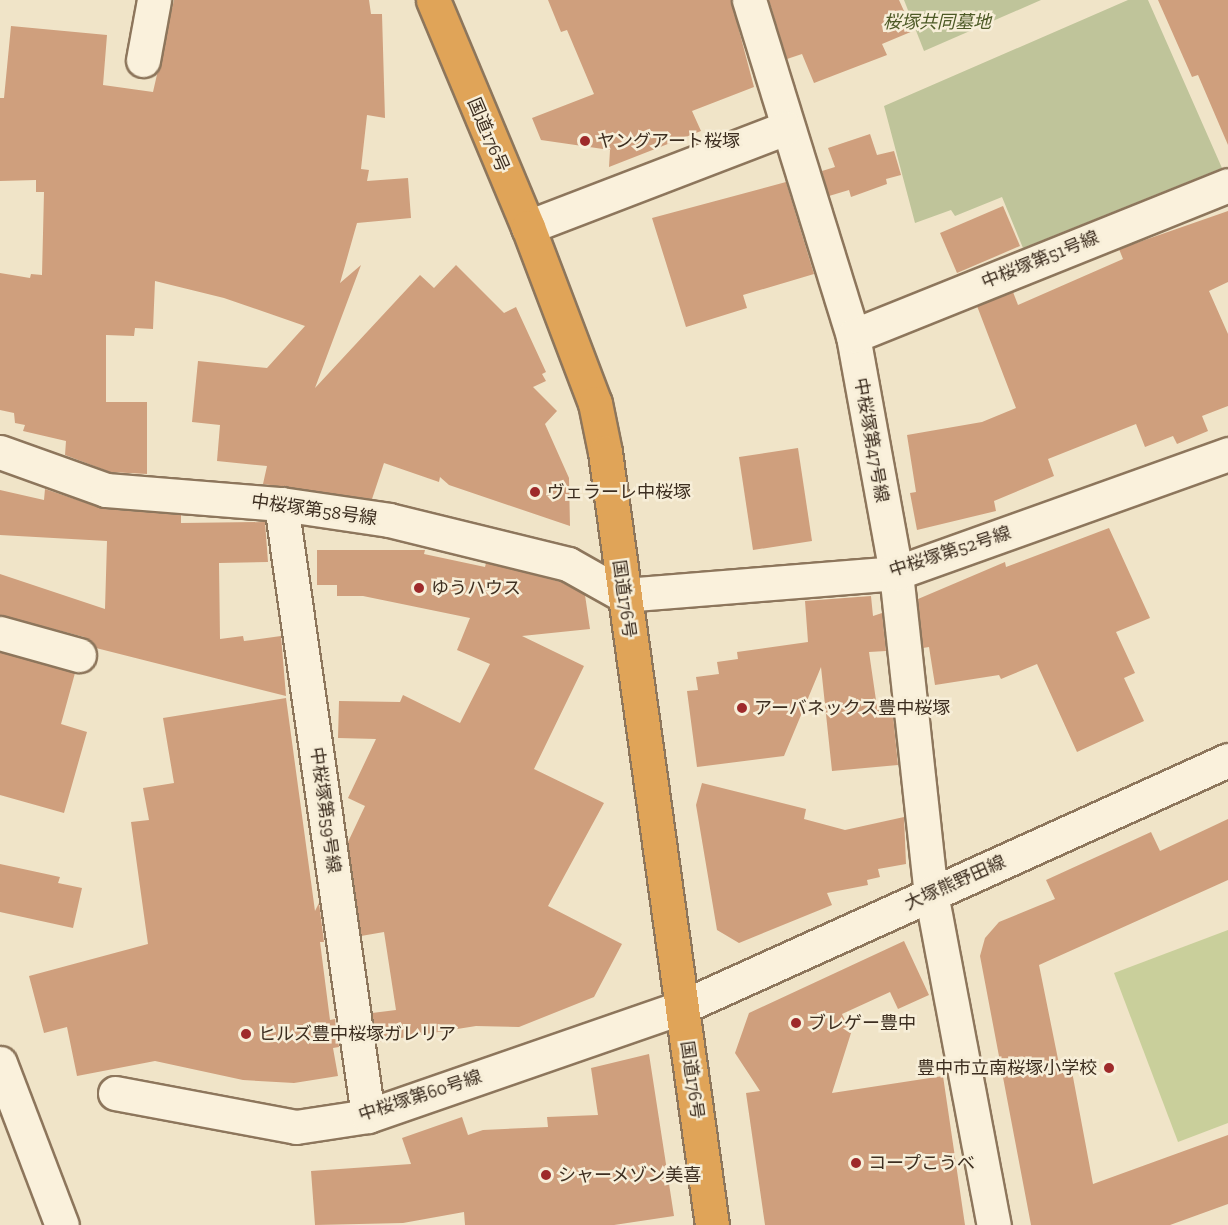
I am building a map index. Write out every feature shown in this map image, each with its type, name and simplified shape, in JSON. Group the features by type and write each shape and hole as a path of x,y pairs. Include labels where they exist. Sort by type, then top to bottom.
{"highway":[{"name":"国道176号","path":"433,0 528,227 595,404 712,1225"}],"street":[{"path":"142,60 154,0"},
{"name":"中桜塚第47号線","path":"749,0 786,128 853,336 896,573 931,893 994,1225"},
{"path":"528,227 786,128"},
{"name":"中桜塚第51号線","path":"853,336 1228,185"},
{"name":"中桜塚第58号線","path":"0,452 106,490 281,504 389,520 568,564 623,595"},
{"name":"中桜塚第52号線","path":"623,595 896,573 1228,454"},
{"name":"中桜塚第59号線","path":"281,504 368,1116"},
{"path":"0,633 80,655"},
{"name":"大塚熊野田線","path":"682,1007 1228,759"},
{"name":"中桜塚第60号線","path":"115,1093 296,1127 368,1116 682,1007"},
{"path":"0,1063 62,1225"}],"green space":[{"name":"桜塚共同墓地","path":"904,0 1041,0 924,51"},
{"path":"1128,0 1148,0 1222,168 1023,248 1002,197 955,216 951,210 915,223 884,106"},
{"path":"1228,930 1228,1123 1178,1142 1114,973"}],"building":[{"path":"174,0 369,0 371,14 382,14 385,118 367,115 361,169 369,170 367,181 408,178 411,218 357,223 340,283 361,265 315,388 420,275 434,288 456,265 504,313 516,307 546,372 542,374 546,381 533,387 557,411 545,424 569,478 570,526 449,485 440,477 439,482 384,463 372,499 263,484 267,466 217,461 220,425 192,422 198,361 267,368 305,326 224,298 155,281 153,329 135,328 134,336 106,335 106,402 147,402 147,474 110,472 65,455 66,441 23,431 25,425 15,423 14,413 0,410 0,273 30,278 31,274 42,275 44,192 36,192 36,180 0,181 0,98 4,98 11,26 107,35 103,85 153,92"},
{"path":"548,0 731,0 754,87 692,111 701,131 609,167 610,150 541,140 532,118 594,94 567,30 561,32"},
{"path":"769,0 899,0 913,31 882,44 887,55 814,83 802,54 787,59"},
{"path":"1158,0 1228,0 1228,145 1198,75 1192,77"},
{"path":"870,134 877,155 894,151 901,175 886,179 887,184 851,197 849,190 829,196 822,171 835,167 828,148"},
{"path":"786,182 814,274 743,295 747,308 686,327 652,218"},
{"path":"1003,206 1020,246 957,273 940,233"},
{"path":"1228,211 1228,282 1209,291 1228,334 1228,406 1202,416 1208,431 1177,444 1173,436 1145,447 1136,424 1048,459 1054,476 994,501 996,511 917,530 910,493 916,492 907,435 982,422 1016,408 977,306 1013,292 1018,305 1123,259 1119,249"},
{"path":"798,448 812,541 753,550 739,457"},
{"path":"45,489 104,509 181,515 181,523 265,522 268,562 219,563 220,639 243,636 244,641 281,636 286,696 96,648 84,637 0,615 0,574 105,609 107,541 0,535 0,490 44,500"},
{"path":"1109,528 1150,618 1116,632 1135,673 1124,678 1144,721 1077,752 1037,664 1001,679 999,675 935,685 929,647 923,648 918,599 1005,562 1006,567"},
{"path":"317,550 425,550 424,554 485,567 486,563 561,582 585,595 590,629 522,636 584,666 534,769 604,803 548,906 622,944 594,997 519,1027 476,1026 376,1042 372,1013 396,1010 384,932 361,936 348,842 365,806 348,798 376,739 338,738 339,701 400,702 403,695 460,723 490,664 457,650 470,618 363,596 337,596 337,585 317,585"},
{"path":"871,596 873,616 882,613 886,651 869,652 877,707 892,705 898,765 832,771 821,667 784,756 697,767 687,691 698,690 696,677 719,674 717,662 738,659 737,652 808,642 805,601"},
{"path":"0,652 75,673 61,724 87,732 64,813 0,795"},
{"path":"286,698 315,911 319,903 324,942 320,942 330,1020 335,1019 339,1047 333,1048 338,1076 294,1083 243,1080 155,1061 77,1076 67,1027 44,1033 29,976 148,944 131,822 149,820 143,788 174,783 163,718"},
{"path":"702,783 806,809 804,819 845,830 904,817 906,864 878,869 880,877 867,880 868,885 827,893 832,905 739,943 717,930 696,805"},
{"path":"1228,819 1228,880 1039,965 1059,1064 1070,1061 1093,1184 1228,1135 1228,1204 1170,1225 1031,1225 980,956 985,938 999,922 1055,899 1046,880 1151,832 1160,851"},
{"path":"0,864 60,877 58,883 82,888 73,928 0,912"},
{"name":"コープこうべ","path":"904,941 929,995 898,1009 890,992 842,1014 851,1033 832,1093 943,1076 965,1225 765,1225 746,1093 760,1091 735,1053 749,1013"},
{"path":"649,1054 674,1216 614,1225 465,1225 464,1212 403,1223 315,1225 311,1171 411,1164 402,1138 462,1117 468,1135 483,1130 548,1127 547,1117 598,1115 591,1068"}],"place":[{"name":"ヤングアート桜塚","path":"585,141"},
{"name":"ヴェラーレ中桜塚","path":"535,492"},
{"name":"ゆうハウス","path":"419,588"},
{"name":"アーバネックス豊中桜塚","path":"742,708"},
{"name":"ブレゲー豊中","path":"796,1023"},
{"name":"ヒルズ豊中桜塚ガレリア","path":"246,1034"},
{"name":"豊中市立南桜塚小学校","path":"1109,1068"},
{"name":"コープこうべ","path":"856,1163"},
{"name":"シャーメゾン美喜","path":"546,1175"}]}
